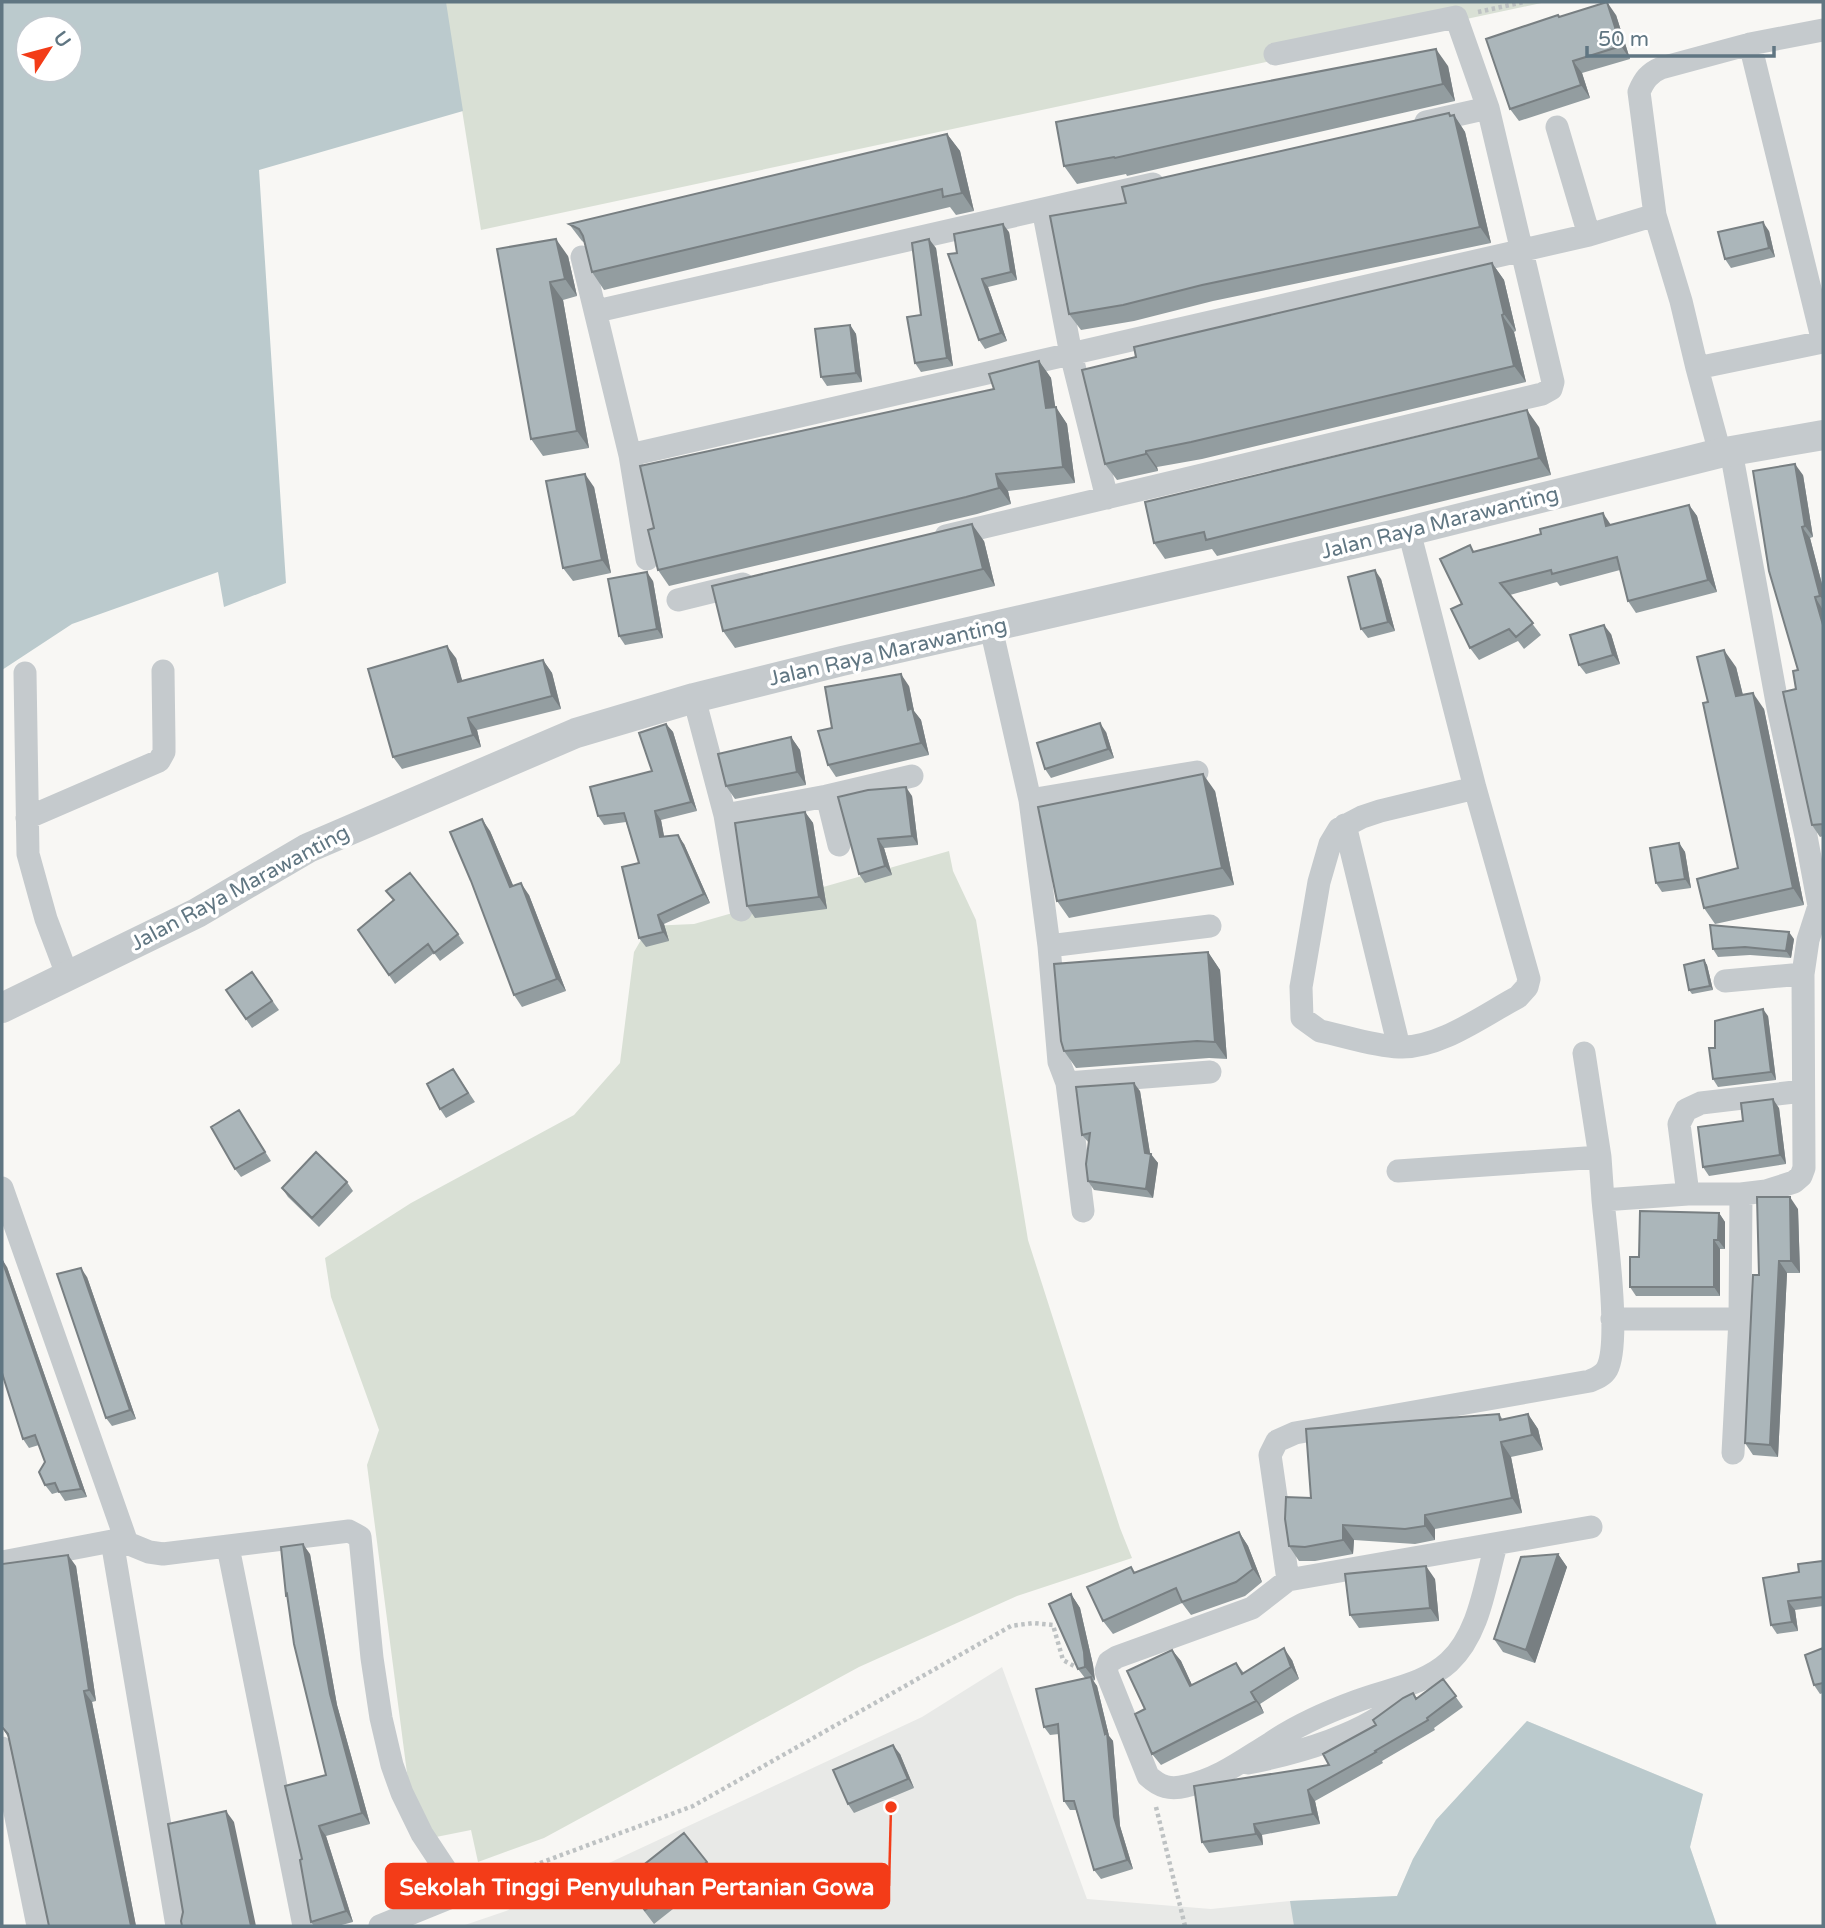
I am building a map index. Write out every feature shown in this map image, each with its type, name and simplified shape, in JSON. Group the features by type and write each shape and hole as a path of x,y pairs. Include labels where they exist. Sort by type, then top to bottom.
{"street":[{"path":"919,542 1548,392 1553,382 1488,108 1456,17 1275,54"},
{"path":"1603,1200 1688,1194 1741,1194 1786,1186 1801,1176 1804,1168 1804,974 1808,940 1821,904 1816,853 1778,708 1725,452 1697,368 1681,301 1655,215 1639,92 1643,81 1651,72 1661,68 1750,44 1823,30"},
{"path":"1697,368 1823,342 1750,44"},
{"path":"1407,127 1488,108"},
{"path":"1557,127 1589,235"},
{"path":"597,311 1178,179"},
{"path":"1043,209 1071,354 1107,498"},
{"path":"629,455 1589,235 1655,215"},
{"path":"582,257 597,311 629,455 646,559"},
{"name":"Jalan Raya Marawanting","path":"2,1008 197,913 308,848 550,743 694,698 842,661 1409,531 1725,452 1823,435"},
{"path":"1409,531 1475,788 1528,970 1527,987 1518,997 1440,1040 1420,1045 1399,1047 1320,1031 1305,1022 1300,1012 1301,987 1321,872 1339,829 1396,806 1475,788"},
{"path":"678,600 758,580"},
{"path":"991,628 1030,800 1049,946 1059,1062 1067,1083 1083,1211"},
{"path":"27,818 159,761 164,742 163,671"},
{"path":"25,673 30,868 68,977"},
{"path":"694,698 725,815 741,910"},
{"path":"1030,800 1198,772"},
{"path":"725,815 827,796 912,775"},
{"path":"827,796 839,845"},
{"path":"1345,825 1399,1047"},
{"path":"1049,946 1210,926"},
{"path":"1725,981 1804,974"},
{"path":"1288,1580 1270,1467 1270,1455 1277,1441 1295,1433 1590,1381 1605,1372 1609,1365 1612,1319 1600,1157 1584,1053"},
{"path":"1067,1083 1210,1072"},
{"path":"1688,1194 1679,1124 1686,1110 1701,1103 1804,1091"},
{"path":"1398,1171 1600,1157"},
{"path":"2,1188 119,1542 177,1926"},
{"path":"1733,1452 1740,1319 1741,1194"},
{"path":"1612,1319 1740,1319"},
{"path":"1496,1545 1478,1610 1462,1647 1448,1663 1418,1681 1317,1717 1272,1741 1239,1765 1202,1782 1169,1789 1148,1776 1106,1671 1109,1662 1117,1657 1252,1608 1288,1580 1591,1527"},
{"path":"2,1563 119,1542 163,1554 349,1531 360,1536 372,1658 381,1718 392,1765 402,1794 422,1834 461,1893 380,1926"},
{"path":"228,1547 304,1926"},
{"path":"2,1748 38,1926"}],"path":[{"path":"1456,17 1524,2"},
{"path":"461,1893 693,1806 1011,1626 1033,1623 1053,1625 1063,1660 1074,1666 1109,1662"},
{"path":"1148,1776 1185,1926"}],"shaded area":[{"path":"2,2 446,2 463,111 259,170 286,583 224,607 218,572 72,624 2,670"},
{"path":"445,2 1546,2 481,230"},
{"path":"949,851 953,871 976,920 1028,1240 1132,1558 1017,1596 859,1667 544,1838 478,1862 471,1830 421,1840 407,1773 367,1465 379,1430 331,1297 325,1258 411,1203 574,1115 620,1063 634,952 649,926 694,924"},
{"path":"1002,1667 1087,1899 1211,1909 1290,1901 1397,1896 1413,1859 1436,1820 1527,1721 1703,1794 1690,1847 1717,1926 462,1926 506,1911 922,1717"},
{"path":"1527,1721 1703,1794 1690,1847 1717,1926 1294,1926 1290,1901 1397,1896 1413,1859 1436,1820"}],"building":[{"path":"1607,2 1621,46 1573,61 1581,85 1510,109 1486,39"},
{"path":"1436,49 1443,84 1115,158 1064,166 1056,122"},
{"path":"1449,113 1450,116 1454,115 1480,227 1202,285 1123,305 1069,314 1050,216 1126,203 1122,187"},
{"path":"947,134 962,193 943,197 942,189 592,272 583,236 579,229 569,224"},
{"path":"1763,222 1769,248 1725,259 1718,232"},
{"path":"1003,224 1011,272 982,279 1001,333 979,340 948,254 957,253 954,234"},
{"path":"556,239 565,279 550,282 577,431 531,439 497,249"},
{"path":"929,239 947,358 915,363 907,317 921,315 912,243"},
{"path":"1492,263 1514,366 1146,451 1146,454 1105,464 1082,370 1136,357 1134,347"},
{"path":"850,325 856,373 821,377 815,329"},
{"path":"1039,361 1046,408 1056,407 1063,467 996,474 999,488 658,570 648,530 654,528 640,466 994,389 989,374"},
{"path":"1527,410 1539,458 1206,540 1204,532 1154,543 1145,502"},
{"path":"1795,464 1805,526 1802,527 1820,596 1815,597 1823,625 1823,824 1812,825 1783,692 1796,689 1793,671 1798,670 1769,571 1753,471"},
{"path":"585,474 602,560 563,568 546,481"},
{"path":"1689,505 1708,580 1628,601 1617,557 1552,574 1551,570 1500,583 1533,623 1516,637 1509,629 1470,648 1451,609 1462,604 1440,559 1470,545 1473,552 1541,534 1540,529 1603,513 1606,526"},
{"path":"972,524 983,569 723,631 712,586"},
{"path":"1375,570 1388,622 1361,629 1348,577"},
{"path":"647,572 657,629 619,636 608,579"},
{"path":"1604,625 1613,655 1579,665 1570,635"},
{"path":"447,646 458,682 543,660 552,696 468,718 473,735 393,757 368,669"},
{"path":"1724,650 1736,696 1753,693 1793,888 1704,908 1697,879 1738,868 1703,703 1708,702 1697,657"},
{"path":"901,674 908,710 912,708 921,743 828,765 818,731 832,728 825,687"},
{"path":"1100,723 1108,749 1045,769 1037,743"},
{"path":"666,724 691,802 655,811 660,837 678,835 704,894 658,915 663,932 639,938 622,867 639,863 624,813 598,816 590,787 652,771 639,733"},
{"path":"791,737 797,772 726,786 718,754"},
{"path":"1203,774 1222,868 1057,901 1038,807"},
{"path":"906,787 912,836 878,839 885,866 859,874 838,797 868,790"},
{"path":"805,812 819,897 747,906 735,823"},
{"path":"482,819 510,887 521,883 557,979 514,995 450,832"},
{"path":"1679,843 1685,879 1656,883 1650,848"},
{"path":"410,873 458,934 434,953 428,944 389,975 358,930 394,900 386,891"},
{"path":"1710,925 1789,932 1786,951 1745,947 1713,949"},
{"path":"1208,952 1215,1042 1064,1051 1054,964"},
{"path":"1704,960 1710,986 1689,990 1684,965"},
{"path":"252,972 272,1001 246,1019 226,990"},
{"path":"1763,1009 1771,1072 1713,1079 1709,1048 1715,1048 1715,1021"},
{"path":"453,1069 468,1093 440,1109 427,1084"},
{"path":"1134,1083 1145,1153 1151,1154 1146,1189 1088,1181 1086,1164 1090,1133 1082,1135 1076,1087"},
{"path":"1773,1099 1780,1155 1703,1167 1698,1127 1743,1121 1741,1103"},
{"path":"239,1110 265,1152 235,1169 211,1127"},
{"path":"316,1152 347,1182 312,1218 282,1188"},
{"path":"1757,1197 1790,1197 1791,1261 1779,1261 1770,1445 1745,1443 1753,1275 1759,1275"},
{"path":"1640,1211 1719,1213 1718,1240 1714,1240 1714,1287 1630,1287 1630,1257 1639,1257"},
{"path":"2,1260 81,1489 59,1492 55,1483 45,1485 39,1472 45,1462 35,1435 23,1439 2,1373"},
{"path":"81,1268 130,1410 106,1418 57,1274"},
{"path":"1499,1414 1500,1420 1528,1414 1532,1435 1501,1442 1512,1498 1425,1515 1425,1526 1405,1529 1343,1525 1343,1540 1305,1547 1289,1546 1285,1519 1286,1497 1311,1498 1306,1429"},
{"path":"1239,1532 1253,1569 1236,1582 1182,1602 1176,1588 1103,1621 1087,1587 1131,1567 1134,1573"},
{"path":"303,1544 330,1694 362,1813 319,1826 346,1911 311,1922 300,1860 302,1859 285,1786 326,1775 294,1644 281,1547"},
{"path":"1558,1554 1526,1650 1494,1639 1521,1557"},
{"path":"68,1555 89,1690 84,1691 131,1926 49,1926 8,1734 2,1727 2,1564"},
{"path":"1823,1561 1823,1597 1788,1601 1792,1622 1771,1625 1763,1578 1799,1572 1798,1564"},
{"path":"1426,1566 1430,1608 1350,1615 1345,1574"},
{"path":"1071,1594 1084,1652 1085,1667 1078,1669 1049,1604"},
{"path":"1284,1648 1291,1667 1251,1692 1256,1701 1152,1754 1135,1714 1145,1709 1127,1671 1172,1650 1190,1686 1236,1663 1242,1674"},
{"path":"1823,1648 1823,1683 1814,1685 1805,1655"},
{"path":"1091,1677 1105,1734 1107,1732 1114,1817 1127,1860 1094,1870 1074,1801 1064,1801 1058,1724 1044,1727 1036,1689"},
{"path":"1443,1679 1456,1696 1427,1718 1428,1720 1308,1790 1313,1814 1254,1824 1256,1834 1202,1842 1194,1786 1329,1765 1323,1754 1376,1725 1373,1720 1403,1698 1413,1693 1416,1699"},
{"path":"893,1745 908,1779 848,1804 833,1770"},
{"path":"226,1811 251,1926 182,1926 183,1912 168,1824"},
{"path":"684,1833 707,1862 645,1910 622,1882"}],"place":[{"name":"Sekolah Tinggi Penyuluhan Pertanian Gowa","path":"891,1807"}]}
